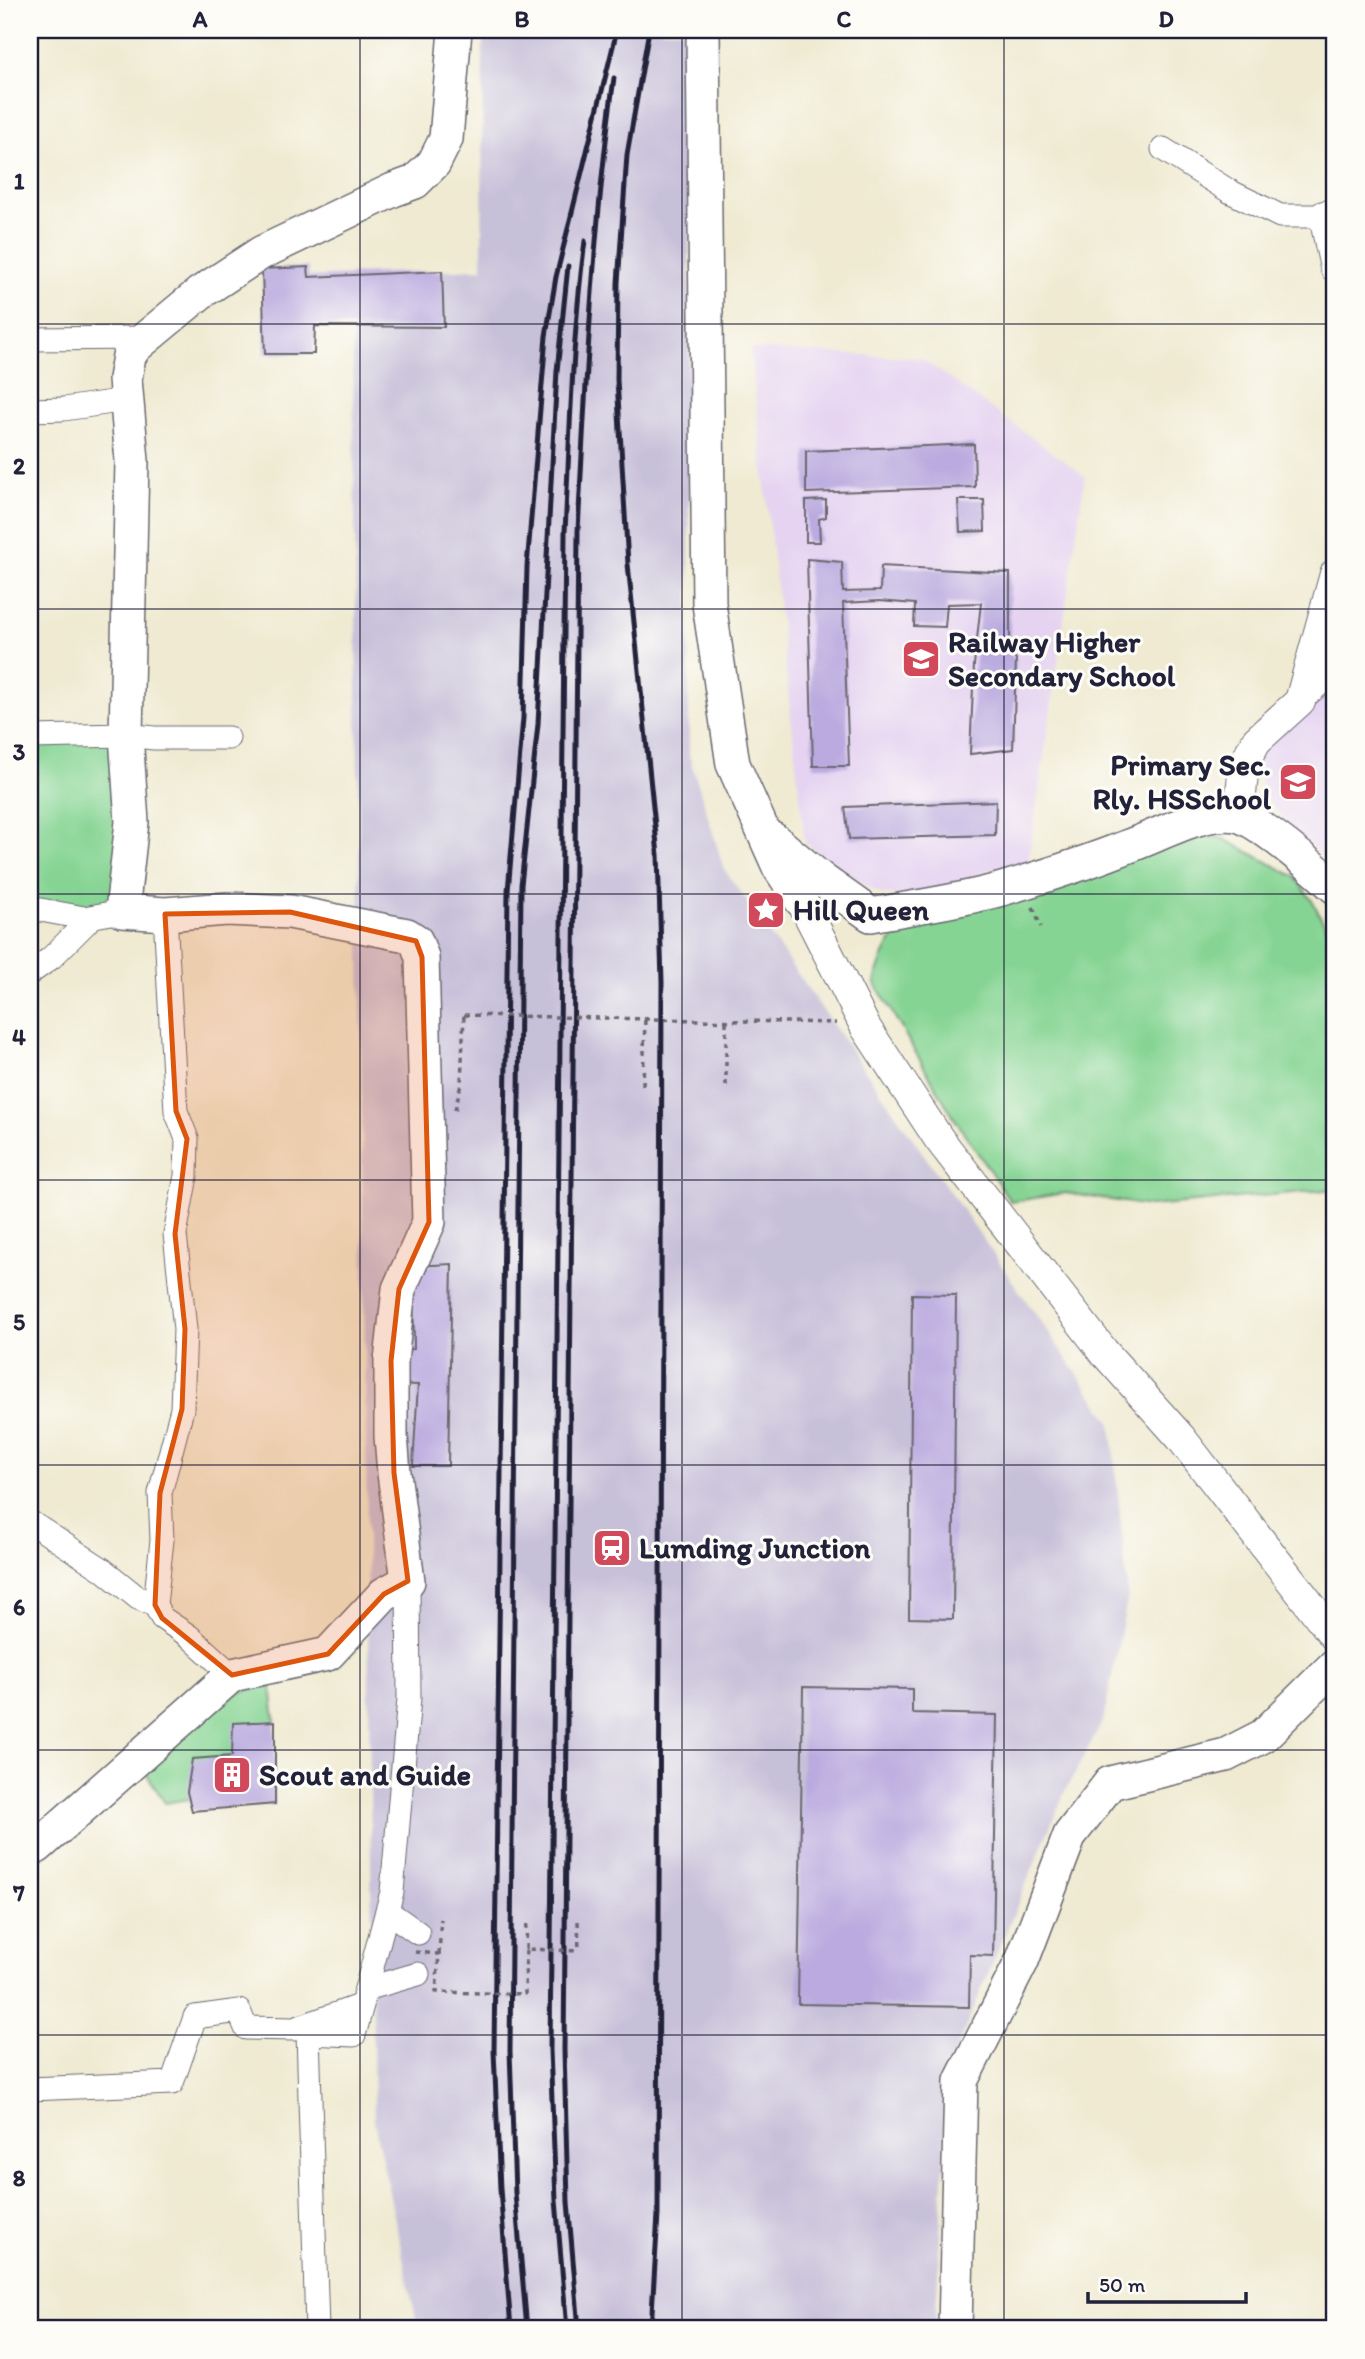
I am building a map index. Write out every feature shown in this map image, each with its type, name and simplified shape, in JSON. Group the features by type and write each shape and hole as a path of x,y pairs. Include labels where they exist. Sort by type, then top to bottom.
{"main road":[{"path":"32,1851 232,1675 328,1654 384,1594 408,1581 391,1436 391,1361 399,1289 429,1222 422,957 416,941 407,935 290,912 227,909 165,914 107,914 132,822 126,734 132,461 125,379 129,356 145,338 200,293 261,253 415,182 434,163 446,139 455,30"},
{"path":"703,30 709,604 733,764 779,867 801,900"},
{"path":"762,830 822,880 871,915 1005,888 1132,845 1192,821 1227,814 1239,816 1303,860 1335,887"},
{"path":"955,2329 961,2081 1022,1961 1070,1835 1111,1783 1226,1755 1263,1736 1335,1665"}],"street":[{"path":"1163,149 1229,191 1280,216 1330,215 1335,267"},
{"path":"30,339 145,338"},
{"path":"30,410 64,409 126,400"},
{"path":"1300,701 1335,574"},
{"path":"1239,816 1244,764 1256,741 1335,671"},
{"path":"30,737 126,734 154,738 228,738"},
{"path":"801,900 866,1028 939,1139 1104,1352 1181,1438 1335,1637"},
{"path":"30,908 83,918 107,914"},
{"path":"30,973 107,914"},
{"path":"165,914 176,1111 187,1139 186,1176 175,1234 185,1329 183,1409 160,1493 162,1540 155,1605 162,1618 189,1636 232,1675"},
{"path":"30,1522 102,1569 138,1598 155,1605"},
{"path":"317,2329 308,2033 354,2035 392,1892 409,1698 408,1581"},
{"path":"30,2089 172,2083 195,2017 239,2011 246,2028 294,2029 364,1997 417,1953 387,1911"}],"path":[{"path":"461,1084 464,1015 836,1023"},
{"path":"643,1085 645,1019"},
{"path":"726,1021 726,1088"},
{"path":"417,1953 439,1954 436,1992 525,1994 527,1919"},
{"path":"526,1950 579,1951 578,1921"}],"highlighted area":[{"path":"290,912 416,941 422,957 429,1222 399,1289 391,1361 394,1473 408,1581 384,1594 328,1654 232,1675 162,1618 155,1605 160,1493 182,1409 185,1329 175,1234 187,1139 176,1111 165,914"}],"shaded area":[{"path":"483,30 689,30 689,755 724,869 1111,1422 1128,1596 1103,1721 1066,1789 949,2067 935,2329 418,2329 374,2121 352,274 482,269"},
{"name":"Railway Higher Secondary School","path":"750,349 921,358 1085,476 1027,871 988,870 921,897 881,894 839,869 805,843"},
{"name":"Primary Sec. Rly. HSSchool","path":"1335,685 1335,867 1291,829 1266,798 1256,766 1266,742"}],"green space":[{"path":"126,735 122,911 30,908 30,815 37,738"},
{"path":"1212,836 1224,839 1294,876 1313,902 1335,945 1335,1189 1150,1206 1065,1193 1011,1202 954,1118 875,983 885,952 896,934 1191,837"},
{"path":"271,1685 275,1721 232,1756 189,1799 165,1803 143,1768 208,1708 238,1692"}],"building":[{"path":"308,267 309,277 442,271 444,327 315,326 314,354 265,354 262,269"},
{"path":"974,444 975,487 806,493 806,451"},
{"path":"826,500 826,517 819,519 820,542 806,542 806,501"},
{"path":"958,500 984,500 985,531 960,532"},
{"path":"807,559 842,562 843,592 880,591 881,566 1010,573 1010,655 1016,659 1013,749 970,754 974,665 981,603 947,604 945,627 914,626 915,604 879,601 843,603 849,766 813,766"},
{"path":"1335,700 1335,721 1329,702"},
{"path":"1335,733 1335,767 1334,767 1327,735"},
{"path":"996,801 995,835 849,839 845,807"},
{"path":"452,1264 448,1466 413,1466 418,1385 394,1384 396,1350 414,1349 413,1266"},
{"path":"912,1294 956,1295 953,1619 909,1618"},
{"path":"803,1687 912,1689 912,1713 997,1715 993,1956 970,1955 969,2007 798,2004"},
{"name":"Scout and Guide","path":"275,1721 275,1804 192,1811 187,1792 192,1759 232,1756 233,1723"}],"railway":[{"path":"511,2329 500,2189 494,2051 508,891 523,718 527,567 546,336 556,277 617,30"},
{"path":"649,30 627,155 618,283 617,380 628,564 658,855 662,982 658,2214 651,2329"},
{"path":"579,2329 568,2202 564,2050 578,531 595,247 614,78"},
{"path":"567,2329 556,2200 550,2050 565,532 574,350 585,241"},
{"path":"527,2329 515,2193 510,2051 521,885 538,724 557,371 568,266"}],"place":[{"name":"Railway Higher Secondary School","path":"921,659"},
{"name":"Primary Sec. Rly. HSSchool","path":"1298,782"},
{"name":"Hill Queen","path":"766,910"},
{"name":"Lumding Junction","path":"612,1548"},
{"name":"Scout and Guide","path":"232,1775"}]}
